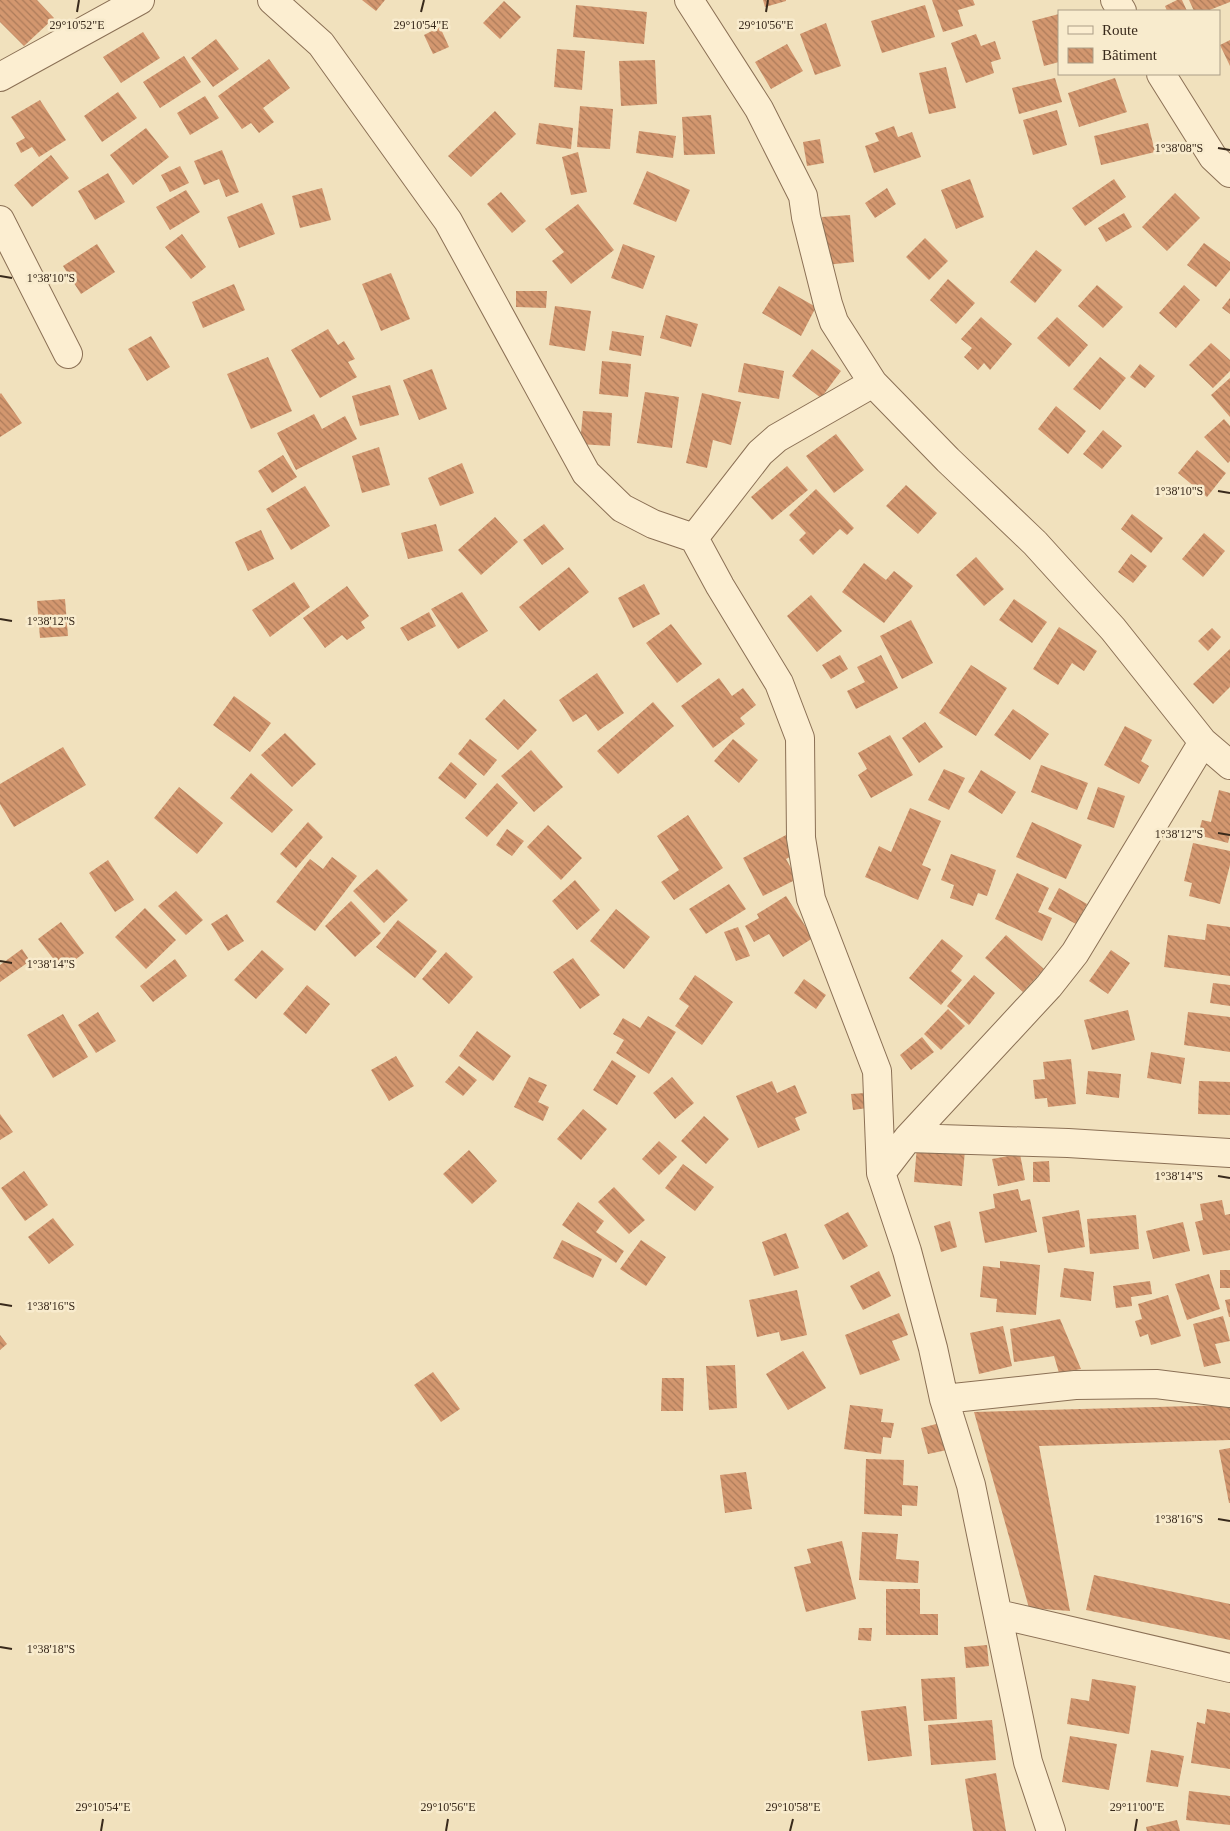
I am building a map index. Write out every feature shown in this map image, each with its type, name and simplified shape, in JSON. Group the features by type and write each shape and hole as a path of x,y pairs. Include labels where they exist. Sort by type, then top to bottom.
{"street":[{"path":"0,77 140,0"},
{"path":"272,0 321,44 448,221 586,474 622,508 653,524 694,538 720,586 779,683 800,738 800,838 812,899 877,1071 881,1173 907,1250 933,1348 944,1399 971,1485 1028,1762 1051,1831"},
{"path":"689,0 759,109 803,196 806,218 834,322 873,384 948,460 1035,543 1113,629 1203,742 1230,765"},
{"path":"1162,75 1213,157 1230,174"},
{"path":"0,220 68,354"},
{"path":"694,538 760,453 777,438 873,384"},
{"path":"881,1173 908,1138 1049,986 1075,952 1203,742"},
{"path":"908,1138 1068,1143 1230,1153"},
{"path":"944,1399 1075,1385 1156,1384 1230,1393"},
{"path":"998,1614 1230,1668"}],"building":[{"path":"0,0 37,0 54,18 24,46 0,22"},
{"path":"362,0 385,0 376,11"},
{"path":"763,0 786,0 786,1 765,7"},
{"path":"932,0 973,0 975,5 958,10 963,26 943,32"},
{"path":"1177,0 1182,0 1187,10 1167,10 1165,6"},
{"path":"1189,0 1230,0 1230,2 1210,10 1194,10"},
{"path":"504,1 521,17 500,39 483,23"},
{"path":"576,5 647,12 644,44 573,37"},
{"path":"925,5 935,37 882,53 871,21"},
{"path":"1058,14 1058,62 1044,66 1032,21"},
{"path":"826,23 841,66 815,75 800,34"},
{"path":"440,27 449,47 433,54 424,35"},
{"path":"143,32 160,58 121,83 103,57"},
{"path":"976,34 981,46 995,41 1001,59 991,62 994,73 966,83 951,43"},
{"path":"216,39 239,69 213,87 191,58"},
{"path":"1230,40 1230,66 1220,45"},
{"path":"787,44 803,71 771,89 755,62"},
{"path":"557,49 585,51 582,90 554,87"},
{"path":"184,56 201,82 160,108 143,82"},
{"path":"269,59 290,88 263,108 274,122 259,133 251,123 242,129 218,96"},
{"path":"655,60 657,104 621,106 619,61"},
{"path":"946,67 956,108 929,114 919,73"},
{"path":"1055,78 1062,102 1019,114 1012,88"},
{"path":"1115,78 1127,112 1079,127 1068,93"},
{"path":"118,92 137,118 102,142 84,116"},
{"path":"205,96 219,118 190,135 177,113"},
{"path":"40,100 66,140 39,157 32,147 21,153 16,143 25,138 11,117"},
{"path":"580,106 613,109 610,149 577,147"},
{"path":"1057,110 1067,145 1033,155 1023,120"},
{"path":"495,111 516,134 471,177 448,156"},
{"path":"711,115 715,154 684,155 682,117"},
{"path":"539,123 573,128 571,149 536,144"},
{"path":"1148,123 1155,152 1101,165 1094,136"},
{"path":"894,126 898,137 912,132 921,157 874,173 865,146 879,141 875,133"},
{"path":"146,128 169,157 133,185 110,155"},
{"path":"639,131 676,136 673,158 636,153"},
{"path":"820,139 824,163 807,166 803,142"},
{"path":"222,150 239,192 226,197 219,179 204,185 194,161"},
{"path":"578,152 587,192 571,195 562,157"},
{"path":"51,155 69,178 32,207 14,185"},
{"path":"180,166 189,183 170,192 161,175"},
{"path":"647,171 690,190 676,222 633,204"},
{"path":"108,173 125,202 95,220 78,191"},
{"path":"970,179 984,217 956,229 941,190"},
{"path":"1114,179 1126,197 1085,226 1072,208"},
{"path":"322,188 331,220 300,228 292,196"},
{"path":"887,188 896,204 875,218 865,203"},
{"path":"186,190 200,212 170,230 156,207"},
{"path":"501,192 526,221 512,233 487,204"},
{"path":"1175,193 1200,218 1167,251 1142,227"},
{"path":"262,203 275,234 239,248 227,217"},
{"path":"578,204 614,250 571,284 552,261 564,252 545,229"},
{"path":"1124,213 1132,227 1106,242 1098,228"},
{"path":"850,215 854,262 826,265 822,217"},
{"path":"182,234 206,267 191,279 165,247"},
{"path":"925,238 948,261 929,280 906,257"},
{"path":"1204,243 1230,262 1230,270 1216,287 1187,265"},
{"path":"97,244 115,272 81,294 63,266"},
{"path":"623,244 655,256 643,289 611,278"},
{"path":"1036,250 1062,270 1035,303 1010,282"},
{"path":"391,273 410,319 381,331 362,284"},
{"path":"948,279 975,303 956,324 930,300"},
{"path":"234,284 245,310 203,328 192,302"},
{"path":"1097,285 1123,307 1103,328 1078,306"},
{"path":"1184,285 1200,300 1176,328 1159,313"},
{"path":"779,286 816,307 801,336 762,313"},
{"path":"516,291 547,291 546,308 516,307"},
{"path":"1230,298 1230,314 1222,308"},
{"path":"555,306 591,311 585,351 549,345"},
{"path":"666,315 698,324 691,347 660,338"},
{"path":"981,317 1012,344 990,370 984,363 978,370 964,357 972,348 961,339"},
{"path":"1057,317 1088,345 1069,367 1037,338"},
{"path":"328,329 338,345 344,341 355,359 348,362 357,377 320,398 291,350"},
{"path":"612,331 644,336 641,356 609,350"},
{"path":"151,336 170,367 147,381 128,349"},
{"path":"1211,343 1230,360 1230,371 1213,388 1189,365"},
{"path":"812,349 841,371 821,398 792,376"},
{"path":"268,357 292,411 251,429 227,374"},
{"path":"1100,357 1126,378 1100,410 1073,389"},
{"path":"602,361 631,364 628,397 599,394"},
{"path":"744,363 784,371 779,399 738,392"},
{"path":"1140,364 1155,376 1145,388 1130,377"},
{"path":"432,369 447,409 419,420 403,380"},
{"path":"1230,378 1230,417 1211,395"},
{"path":"390,385 399,415 360,426 352,396"},
{"path":"645,392 679,397 672,448 637,443"},
{"path":"702,393 741,402 731,445 713,440 707,468 686,463"},
{"path":"0,394 22,423 0,437"},
{"path":"1056,406 1086,431 1068,454 1038,429"},
{"path":"583,411 612,413 610,446 580,444"},
{"path":"314,414 322,429 345,416 357,439 296,470 277,433"},
{"path":"1224,419 1230,426 1230,461 1228,463 1204,437"},
{"path":"1103,430 1122,446 1102,469 1083,454"},
{"path":"836,434 864,470 834,493 806,456"},
{"path":"379,447 390,485 362,493 352,456"},
{"path":"1197,450 1226,473 1207,497 1178,473"},
{"path":"283,455 297,477 272,493 258,471"},
{"path":"462,463 474,493 440,506 428,478"},
{"path":"787,466 808,490 772,520 751,497"},
{"path":"906,485 937,513 918,534 886,506"},
{"path":"305,486 330,526 291,550 266,509"},
{"path":"816,489 854,528 847,535 840,529 813,555 799,540 806,533 789,515"},
{"path":"1132,514 1163,538 1151,553 1121,529"},
{"path":"495,517 518,542 481,575 458,550"},
{"path":"436,524 443,551 408,559 401,533"},
{"path":"544,524 564,549 542,565 523,540"},
{"path":"261,530 274,559 248,571 235,542"},
{"path":"1204,533 1225,551 1203,577 1182,559"},
{"path":"1131,554 1147,566 1133,583 1118,572"},
{"path":"976,557 1004,589 984,606 956,575"},
{"path":"864,563 886,580 894,571 913,586 884,623 842,592"},
{"path":"569,567 589,592 539,631 519,607"},
{"path":"294,582 310,607 270,637 252,610"},
{"path":"644,584 660,614 633,628 618,598"},
{"path":"347,586 369,616 361,622 365,628 347,640 342,635 325,648 303,618"},
{"path":"462,592 488,631 458,649 431,609"},
{"path":"811,595 842,631 817,652 787,616"},
{"path":"65,599 68,636 40,638 37,601"},
{"path":"1014,599 1047,622 1032,643 999,620"},
{"path":"429,612 436,626 408,641 400,628"},
{"path":"911,620 933,663 902,679 880,636"},
{"path":"671,624 702,664 677,683 646,643"},
{"path":"1059,627 1097,651 1084,671 1072,663 1058,685 1033,669"},
{"path":"1212,628 1221,637 1208,651 1198,641"},
{"path":"1230,649 1230,687 1213,704 1193,684"},
{"path":"840,655 848,669 831,679 822,665"},
{"path":"881,655 898,688 856,709 847,691 865,682 857,667"},
{"path":"971,665 1007,688 976,736 939,713"},
{"path":"597,673 624,713 598,731 586,714 573,722 559,700"},
{"path":"719,678 732,696 743,688 756,705 740,718 745,724 713,748 681,706"},
{"path":"234,696 271,723 250,752 213,725"},
{"path":"504,699 537,730 518,750 485,719"},
{"path":"653,702 674,726 618,774 597,751"},
{"path":"1013,709 1049,734 1030,760 994,735"},
{"path":"925,722 943,747 919,763 902,738"},
{"path":"1125,726 1152,740 1141,761 1149,766 1139,784 1104,765"},
{"path":"285,733 316,764 292,787 261,755"},
{"path":"890,735 913,775 871,798 858,775 867,769 858,753"},
{"path":"470,739 497,760 484,776 458,754"},
{"path":"733,739 758,760 739,783 714,761"},
{"path":"63,747 86,785 14,827 0,804 0,784"},
{"path":"531,750 563,787 534,812 501,776"},
{"path":"451,762 477,784 465,799 438,778"},
{"path":"1041,765 1088,783 1077,810 1031,792"},
{"path":"944,769 965,778 949,810 928,800"},
{"path":"981,770 1016,792 1002,814 968,792"},
{"path":"251,773 293,810 272,833 230,798"},
{"path":"497,783 518,803 487,837 465,818"},
{"path":"179,787 223,823 197,854 154,818"},
{"path":"1098,787 1125,796 1114,828 1087,819"},
{"path":"1219,790 1230,793 1230,835 1228,843 1198,835 1202,820 1211,822"},
{"path":"910,808 941,821 922,865 931,869 918,900 865,877 879,846 891,852"},
{"path":"688,815 723,868 674,900 661,882 679,870 657,836"},
{"path":"308,822 323,837 296,868 280,854"},
{"path":"1032,822 1082,845 1066,879 1016,857"},
{"path":"548,825 582,858 561,880 527,847"},
{"path":"507,829 524,841 512,856 496,845"},
{"path":"786,835 796,854 786,859 797,879 763,896 743,858"},
{"path":"1193,843 1230,851 1230,865 1220,904 1189,896 1192,883 1184,881"},
{"path":"951,854 996,870 987,896 978,893 973,906 950,898 954,885 941,880"},
{"path":"332,857 357,876 315,931 276,902 310,859 323,869"},
{"path":"108,860 134,900 115,912 89,873"},
{"path":"377,869 408,900 384,923 353,891"},
{"path":"1017,873 1049,888 1038,912 1052,918 1042,941 995,919"},
{"path":"575,880 600,910 577,930 552,901"},
{"path":"729,884 746,909 706,934 689,909"},
{"path":"1059,888 1087,904 1076,924 1048,909"},
{"path":"176,891 203,920 186,935 158,906"},
{"path":"786,896 813,938 783,957 769,934 754,942 745,926 759,918 757,914"},
{"path":"351,901 381,933 355,957 325,926"},
{"path":"145,908 176,940 146,969 115,937"},
{"path":"616,909 650,937 624,969 590,941"},
{"path":"227,914 244,941 228,951 211,924"},
{"path":"398,920 437,951 415,978 376,947"},
{"path":"61,922 84,953 62,970 38,939"},
{"path":"1207,924 1230,927 1230,976 1164,967 1168,935 1205,940"},
{"path":"738,927 750,956 736,961 724,932"},
{"path":"1006,935 1044,969 1023,992 985,958"},
{"path":"942,939 963,956 951,971 962,980 941,1005 909,978"},
{"path":"22,949 30,961 0,982 0,965"},
{"path":"262,950 284,969 256,999 234,980"},
{"path":"1111,950 1130,963 1108,994 1089,981"},
{"path":"446,952 473,977 449,1004 422,979"},
{"path":"573,958 600,995 580,1009 553,972"},
{"path":"175,959 187,976 153,1002 140,986"},
{"path":"695,975 733,1002 702,1045 675,1026 689,1006 679,999"},
{"path":"974,975 995,993 969,1025 947,1006"},
{"path":"804,979 826,995 816,1009 794,993"},
{"path":"1213,983 1230,985 1230,1006 1210,1003"},
{"path":"307,985 330,1004 306,1034 283,1014"},
{"path":"948,1009 965,1026 941,1050 924,1034"},
{"path":"1128,1010 1135,1040 1092,1050 1084,1020"},
{"path":"98,1012 116,1041 96,1053 78,1025"},
{"path":"1188,1012 1230,1017 1230,1052 1184,1045"},
{"path":"63,1014 88,1057 53,1078 27,1035"},
{"path":"648,1016 676,1032 649,1074 616,1053 624,1040 613,1034 623,1018 640,1028"},
{"path":"477,1031 511,1056 493,1081 459,1056"},
{"path":"922,1037 934,1052 911,1070 900,1055"},
{"path":"1151,1052 1185,1058 1181,1084 1147,1078"},
{"path":"396,1056 414,1086 389,1101 371,1070"},
{"path":"1071,1059 1076,1104 1048,1107 1047,1098 1035,1099 1033,1080 1045,1079 1043,1062"},
{"path":"612,1060 636,1076 617,1105 593,1090"},
{"path":"459,1066 477,1080 463,1096 445,1082"},
{"path":"1088,1071 1121,1074 1119,1098 1086,1094"},
{"path":"529,1077 547,1085 538,1102 549,1107 543,1121 514,1107"},
{"path":"672,1077 694,1103 675,1119 653,1093"},
{"path":"772,1081 777,1093 795,1085 807,1113 795,1118 800,1130 758,1148 736,1096"},
{"path":"1199,1081 1230,1082 1230,1115 1198,1114"},
{"path":"865,1093 867,1108 853,1110 851,1094"},
{"path":"583,1109 607,1129 581,1160 557,1139"},
{"path":"0,1114 13,1132 0,1140"},
{"path":"704,1116 729,1139 706,1164 681,1141"},
{"path":"659,1141 677,1157 659,1175 642,1159"},
{"path":"917,1146 965,1150 962,1186 914,1182"},
{"path":"469,1150 497,1181 472,1204 443,1174"},
{"path":"1020,1154 1025,1180 998,1186 992,1159"},
{"path":"1049,1161 1050,1182 1033,1182 1033,1162"},
{"path":"683,1164 714,1187 695,1211 665,1188"},
{"path":"24,1171 48,1205 25,1221 1,1188"},
{"path":"614,1187 645,1220 629,1234 598,1202"},
{"path":"1018,1189 1021,1201 1030,1199 1037,1232 985,1243 979,1212 995,1208 993,1194"},
{"path":"1222,1200 1225,1215 1230,1214 1230,1250 1203,1255 1195,1222 1203,1220 1200,1204"},
{"path":"578,1202 604,1221 596,1232 624,1251 616,1263 562,1225"},
{"path":"1079,1210 1085,1247 1048,1253 1042,1217"},
{"path":"848,1212 868,1246 843,1260 824,1225"},
{"path":"1136,1215 1139,1249 1090,1254 1087,1219"},
{"path":"53,1218 74,1245 49,1264 28,1237"},
{"path":"950,1221 957,1247 941,1252 934,1226"},
{"path":"1183,1222 1190,1251 1153,1259 1146,1231"},
{"path":"786,1233 799,1268 774,1276 762,1242"},
{"path":"562,1240 602,1259 593,1278 553,1258"},
{"path":"641,1240 666,1257 646,1286 620,1269"},
{"path":"1000,1261 1040,1265 1036,1315 996,1312 997,1299 980,1297 983,1266 1000,1268"},
{"path":"1064,1268 1094,1272 1091,1301 1060,1297"},
{"path":"1220,1270 1230,1270 1230,1288 1220,1288"},
{"path":"879,1271 891,1296 863,1310 850,1286"},
{"path":"1209,1274 1220,1309 1187,1320 1175,1284"},
{"path":"1150,1281 1152,1294 1131,1297 1132,1306 1116,1308 1113,1286"},
{"path":"797,1290 807,1335 781,1341 779,1332 757,1337 749,1300"},
{"path":"1168,1295 1181,1336 1151,1345 1148,1334 1140,1337 1135,1321 1142,1319 1138,1304"},
{"path":"1230,1299 1230,1317 1229,1317 1225,1300"},
{"path":"899,1313 908,1335 892,1341 900,1360 860,1375 845,1335"},
{"path":"1223,1316 1230,1341 1215,1344 1221,1363 1204,1367 1193,1324"},
{"path":"1060,1319 1081,1369 1059,1373 1054,1356 1014,1362 1010,1329"},
{"path":"1003,1326 1012,1366 979,1374 970,1333"},
{"path":"0,1335 7,1344 0,1350"},
{"path":"803,1351 826,1388 788,1410 766,1374"},
{"path":"735,1365 737,1408 709,1410 706,1366"},
{"path":"433,1372 460,1409 441,1422 414,1385"},
{"path":"662,1378 684,1378 683,1411 661,1411"},
{"path":"850,1405 883,1409 881,1422 894,1423 891,1438 883,1437 881,1454 844,1449"},
{"path":"1230,1405 1230,1440 1039,1446 1070,1611 1029,1608 974,1412"},
{"path":"940,1423 947,1450 928,1454 921,1428"},
{"path":"1230,1448 1230,1503 1229,1503 1219,1450"},
{"path":"866,1459 904,1460 903,1485 918,1486 917,1506 902,1505 902,1516 864,1514"},
{"path":"746,1472 752,1509 725,1513 720,1475"},
{"path":"862,1532 898,1534 896,1559 919,1561 918,1583 859,1580"},
{"path":"842,1541 856,1599 806,1612 794,1567 811,1563 807,1549"},
{"path":"1094,1575 1230,1604 1230,1640 1086,1610"},
{"path":"886,1589 920,1589 920,1614 938,1614 938,1635 886,1635"},
{"path":"859,1628 872,1628 871,1641 858,1640"},
{"path":"987,1645 989,1666 966,1668 964,1647"},
{"path":"955,1677 957,1719 924,1721 921,1679"},
{"path":"1092,1679 1136,1686 1129,1734 1067,1724 1071,1698 1089,1701"},
{"path":"906,1706 912,1756 868,1761 861,1711"},
{"path":"1207,1709 1230,1713 1230,1769 1191,1763 1197,1722 1205,1724"},
{"path":"992,1720 996,1760 931,1765 928,1725"},
{"path":"1070,1736 1117,1744 1109,1790 1062,1782"},
{"path":"1151,1750 1184,1756 1178,1787 1146,1782"},
{"path":"996,1773 1006,1831 973,1831 965,1779"},
{"path":"1189,1791 1230,1796 1230,1825 1186,1820"},
{"path":"1177,1820 1180,1831 1147,1831 1146,1827"}]}
